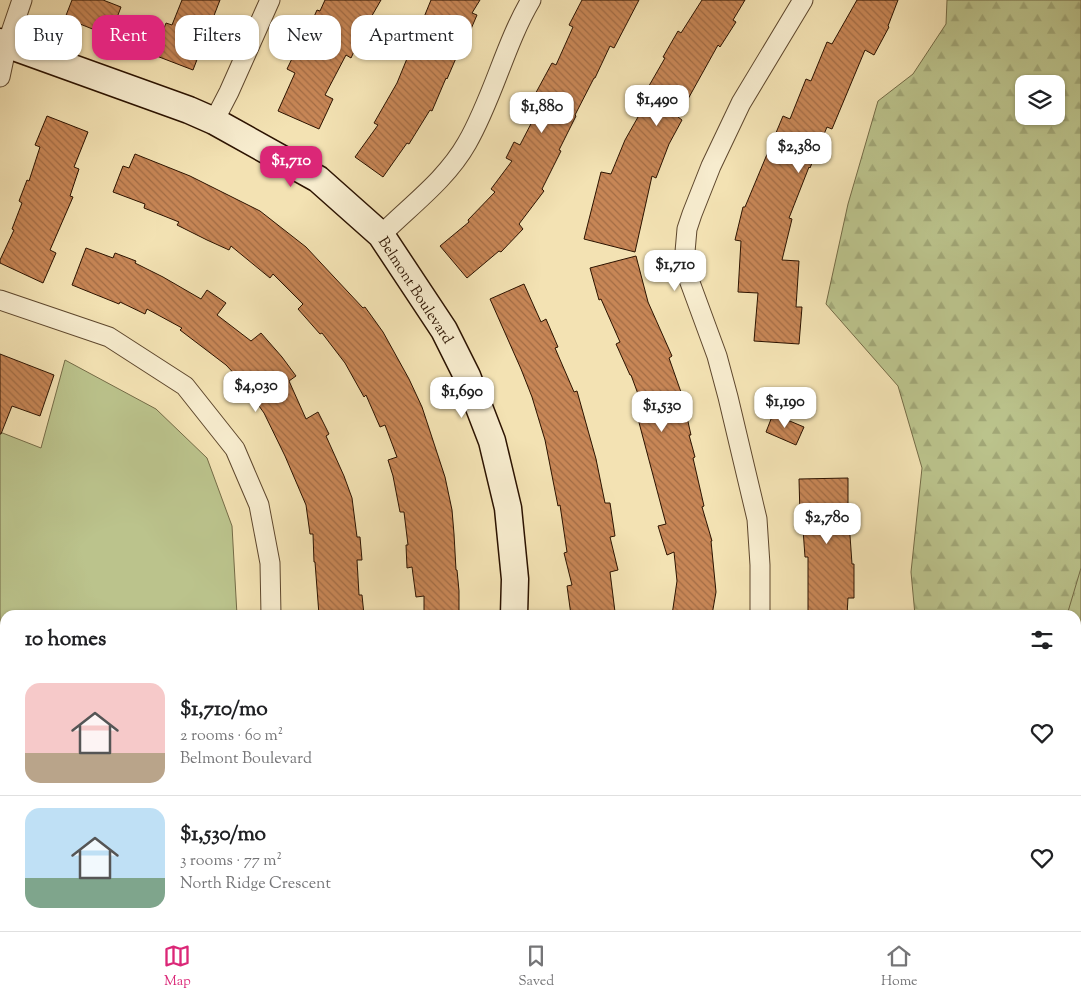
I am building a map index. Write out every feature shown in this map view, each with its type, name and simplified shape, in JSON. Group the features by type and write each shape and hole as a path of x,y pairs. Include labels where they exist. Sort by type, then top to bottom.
{"street":[{"path":"0,77 4,43 22,0"},
{"path":"214,121 270,0"},
{"path":"382,235 444,175 461,152 480,117 531,0"},
{"path":"760,610 757,519 728,397 716,356 688,277 685,252 687,229 692,214 731,123 750,86 803,0"},
{"name":"Belmont Boulevard","path":"4,43 214,121 318,179 382,235 444,330 467,376 492,441 508,508 516,579 514,610"},
{"path":"0,300 109,337 184,386 236,449 259,504 270,563 271,610"}],"green space":[{"path":"947,0 1081,0 1081,568 1068,610 915,610 911,572 922,468 898,386 826,304 848,204 878,101 913,74 946,24"},
{"path":"65,360 156,409 207,458 232,526 237,610 0,610 0,432 41,448"},
{"path":"1081,554 1081,610 1064,610"}],"building":[{"path":"72,0 103,0 121,7 118,15 92,15 92,29 82,25 82,15 66,15"},
{"path":"182,0 220,0 214,15 176,15"},
{"path":"325,0 381,0 372,15 351,15 351,58 346,55 325,95 333,99 319,129 278,111 295,73 287,69 291,60 341,60 341,15 315,15 317,10 320,11"},
{"path":"431,0 480,0 472,13 477,15 472,27 472,15 425,15"},
{"path":"582,0 639,0 614,48 610,46 575,115 559,150 561,151 542,189 544,191 519,224 523,229 501,252 499,251 467,278 440,246 469,222 468,220 495,192 491,189 512,161 506,158 514,142 520,145 535,116 526,111 552,63 556,65 573,27 569,25"},
{"path":"702,0 745,0 733,20 736,22 720,47 718,45 678,117 682,120 669,144 656,178 652,176 635,252 584,239 601,172 611,174 625,140 651,94 646,91 665,58 663,57 678,31 681,33"},
{"path":"857,0 898,0 889,27 874,55 865,50 832,129 827,127 789,218 792,219 782,260 799,261 796,307 802,307 799,344 754,341 758,293 738,292 741,241 735,240 743,207 745,207 783,116 790,119 806,79 811,81 827,42 832,44"},
{"path":"175,18 175,60 197,60 193,70 165,59 165,26 166,23 172,25"},
{"path":"406,60 455,60 432,111 430,110 409,144 407,143 383,177 355,157 378,125 374,123 397,83"},
{"path":"47,116 88,132 74,167 79,169 70,196 73,197 50,250 56,253 43,283 0,263 0,260 14,230 12,229 22,203 19,201 27,180 29,181 40,147 35,145"},
{"path":"135,154 190,176 260,211 306,247 363,308 365,307 383,332 409,379 422,407 445,477 452,510 459,610 424,610 424,596 416,597 412,567 407,568 406,545 408,545 404,512 400,512 388,460 397,457 385,425 380,427 366,395 364,397 345,363 322,333 320,334 298,309 303,304 273,274 270,278 231,246 229,250 207,240 177,225 179,222 144,208 145,204 113,192 123,166 129,168"},
{"path":"86,248 113,258 115,253 136,261 135,263 201,299 207,290 226,303 217,315 251,341 261,333 296,376 289,381 306,419 318,412 329,434 326,436 352,498 357,537 360,537 362,560 357,560 359,595 362,595 364,610 319,610 313,534 310,534 306,505 264,413 242,382 226,365 180,330 182,328 147,309 145,314 120,302 119,304 72,285"},
{"path":"636,256 648,302 672,356 669,358 682,395 704,506 702,507 712,541 716,592 713,610 673,610 677,581 674,552 667,555 658,526 666,524 637,415 645,413 631,375 616,344 620,342 601,299 599,300 590,268"},
{"path":"524,284 541,322 546,319 558,347 555,348 574,392 577,391 596,459 605,503 610,503 615,536 610,537 618,570 610,572 615,610 570,610 567,586 572,585 564,553 567,552 560,505 558,506 545,440 532,397 490,299"},
{"path":"0,354 54,375 40,416 12,406 1,434 0,434"},
{"path":"773,414 804,427 796,445 766,432"},
{"path":"848,478 848,507 852,564 854,564 854,598 848,598 847,610 808,610 808,557 805,557 802,515 800,515 799,479"}]}
